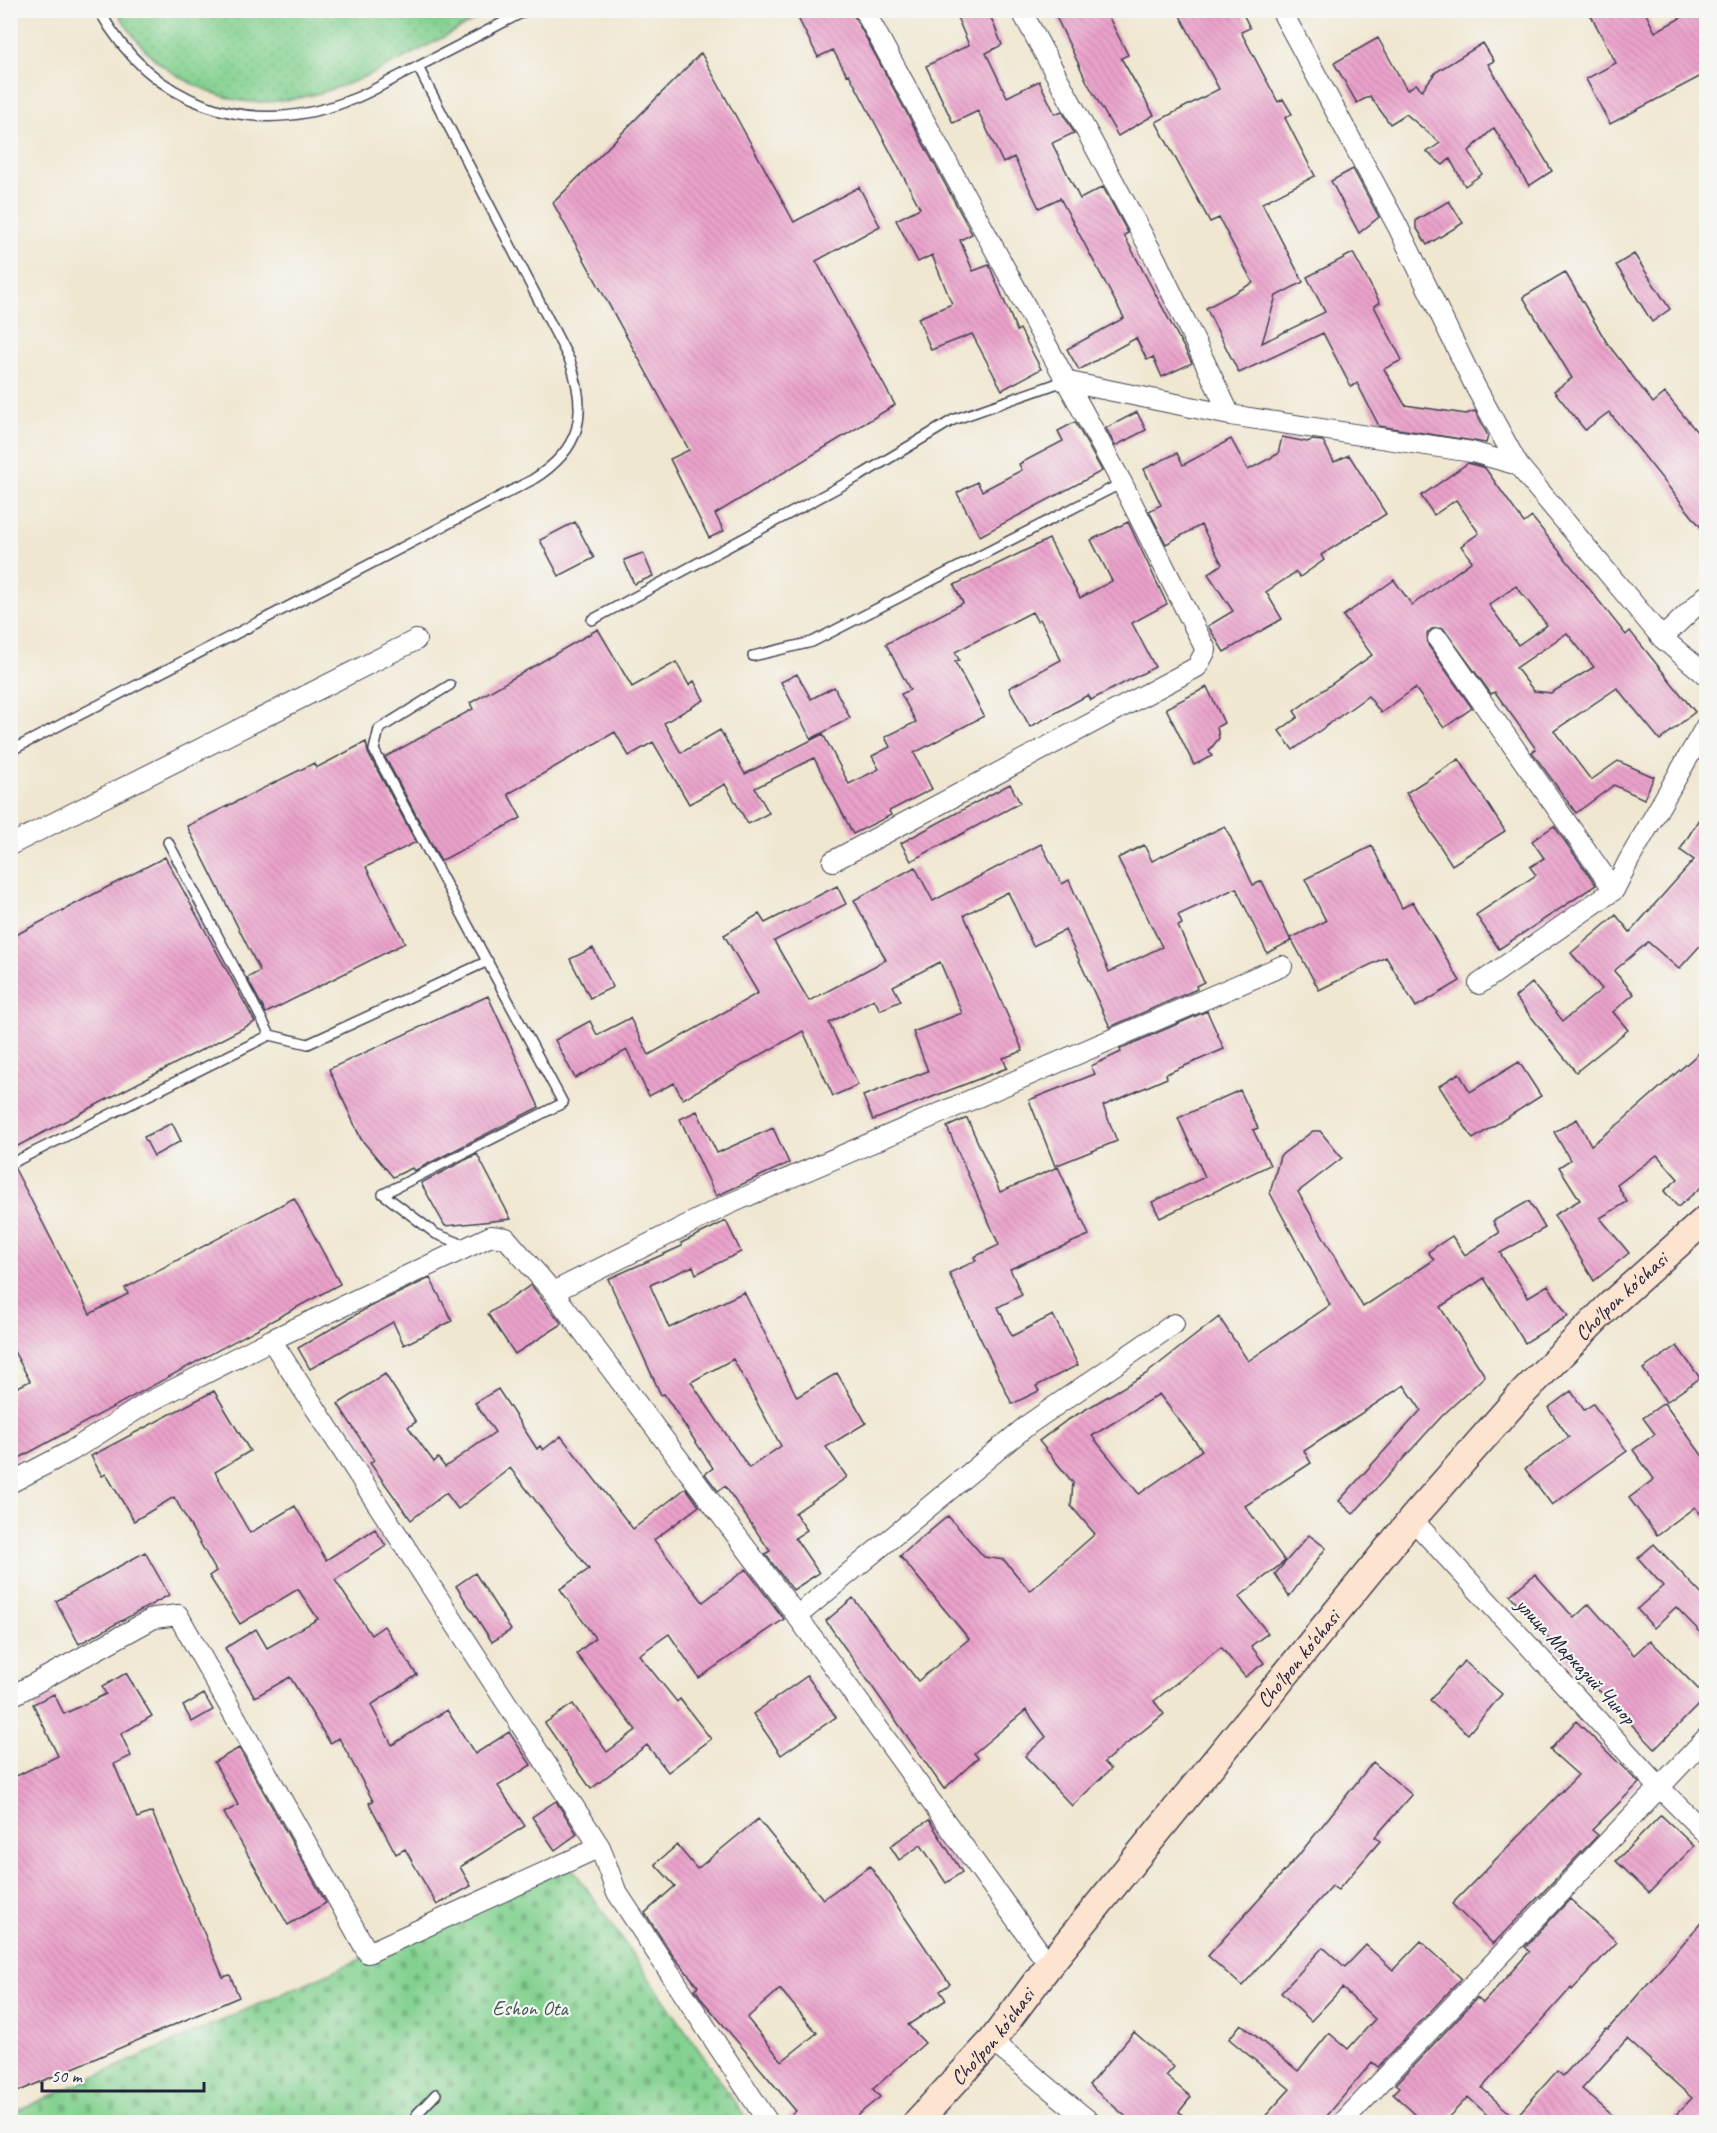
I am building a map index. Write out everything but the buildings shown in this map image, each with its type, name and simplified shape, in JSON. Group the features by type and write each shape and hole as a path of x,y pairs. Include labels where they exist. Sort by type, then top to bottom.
{"main road":[{"name":"Cho'lpon ko'chasi","path":"917,2122 992,2042 1049,1965 1412,1519 1527,1389 1610,1305 1707,1219"}],"street":[{"path":"834,861 1197,667 1206,650 1122,483 1064,381 864,10"},
{"path":"1021,10 1156,260 1230,415"},
{"path":"1281,10 1398,228 1475,386 1518,465 1662,638 1707,675"},
{"path":"1064,381 1230,415 1472,452 1518,465"},
{"path":"1662,638 1707,596"},
{"path":"1438,639 1614,891"},
{"path":"10,845 416,640"},
{"path":"1479,984 1614,891 1629,860 1707,726"},
{"path":"552,1292 729,1204 1282,966"},
{"path":"10,1483 71,1451 147,1403 271,1340 491,1236 506,1238 552,1292 797,1616 1049,1965"},
{"path":"797,1616 1029,1424 1174,1324"},
{"path":"271,1340 600,1847 616,1891 768,2122"},
{"name":"улица Марказий Чинор","path":"1412,1519 1659,1787 1707,1833"},
{"path":"10,1697 154,1618 178,1615 368,1953 600,1847"},
{"path":"1343,2122 1707,1738"},
{"path":"992,2042 1090,2122"}],"lane":[{"path":"99,10 124,48 162,84 194,103 231,113 271,117 310,112 349,101 527,10"},
{"path":"10,751 532,480 555,463 573,440 580,421 580,401 570,361 418,67"},
{"path":"592,620 862,474 953,420 1064,381"},
{"path":"753,656 812,642 1122,483"},
{"path":"450,685 379,729 374,750 563,1103 383,1194 436,1234 466,1248"},
{"path":"168,842 270,1035"},
{"path":"10,1164 270,1035 308,1044 488,962"},
{"path":"419,2122 417,2114 436,2094"}],"green space":[{"path":"117,11 493,11 379,71 349,83 288,100 256,102 214,93 167,69 140,44"},
{"name":"Eshon Ota","path":"571,1866 749,2122 11,2122 10,2114"}]}
